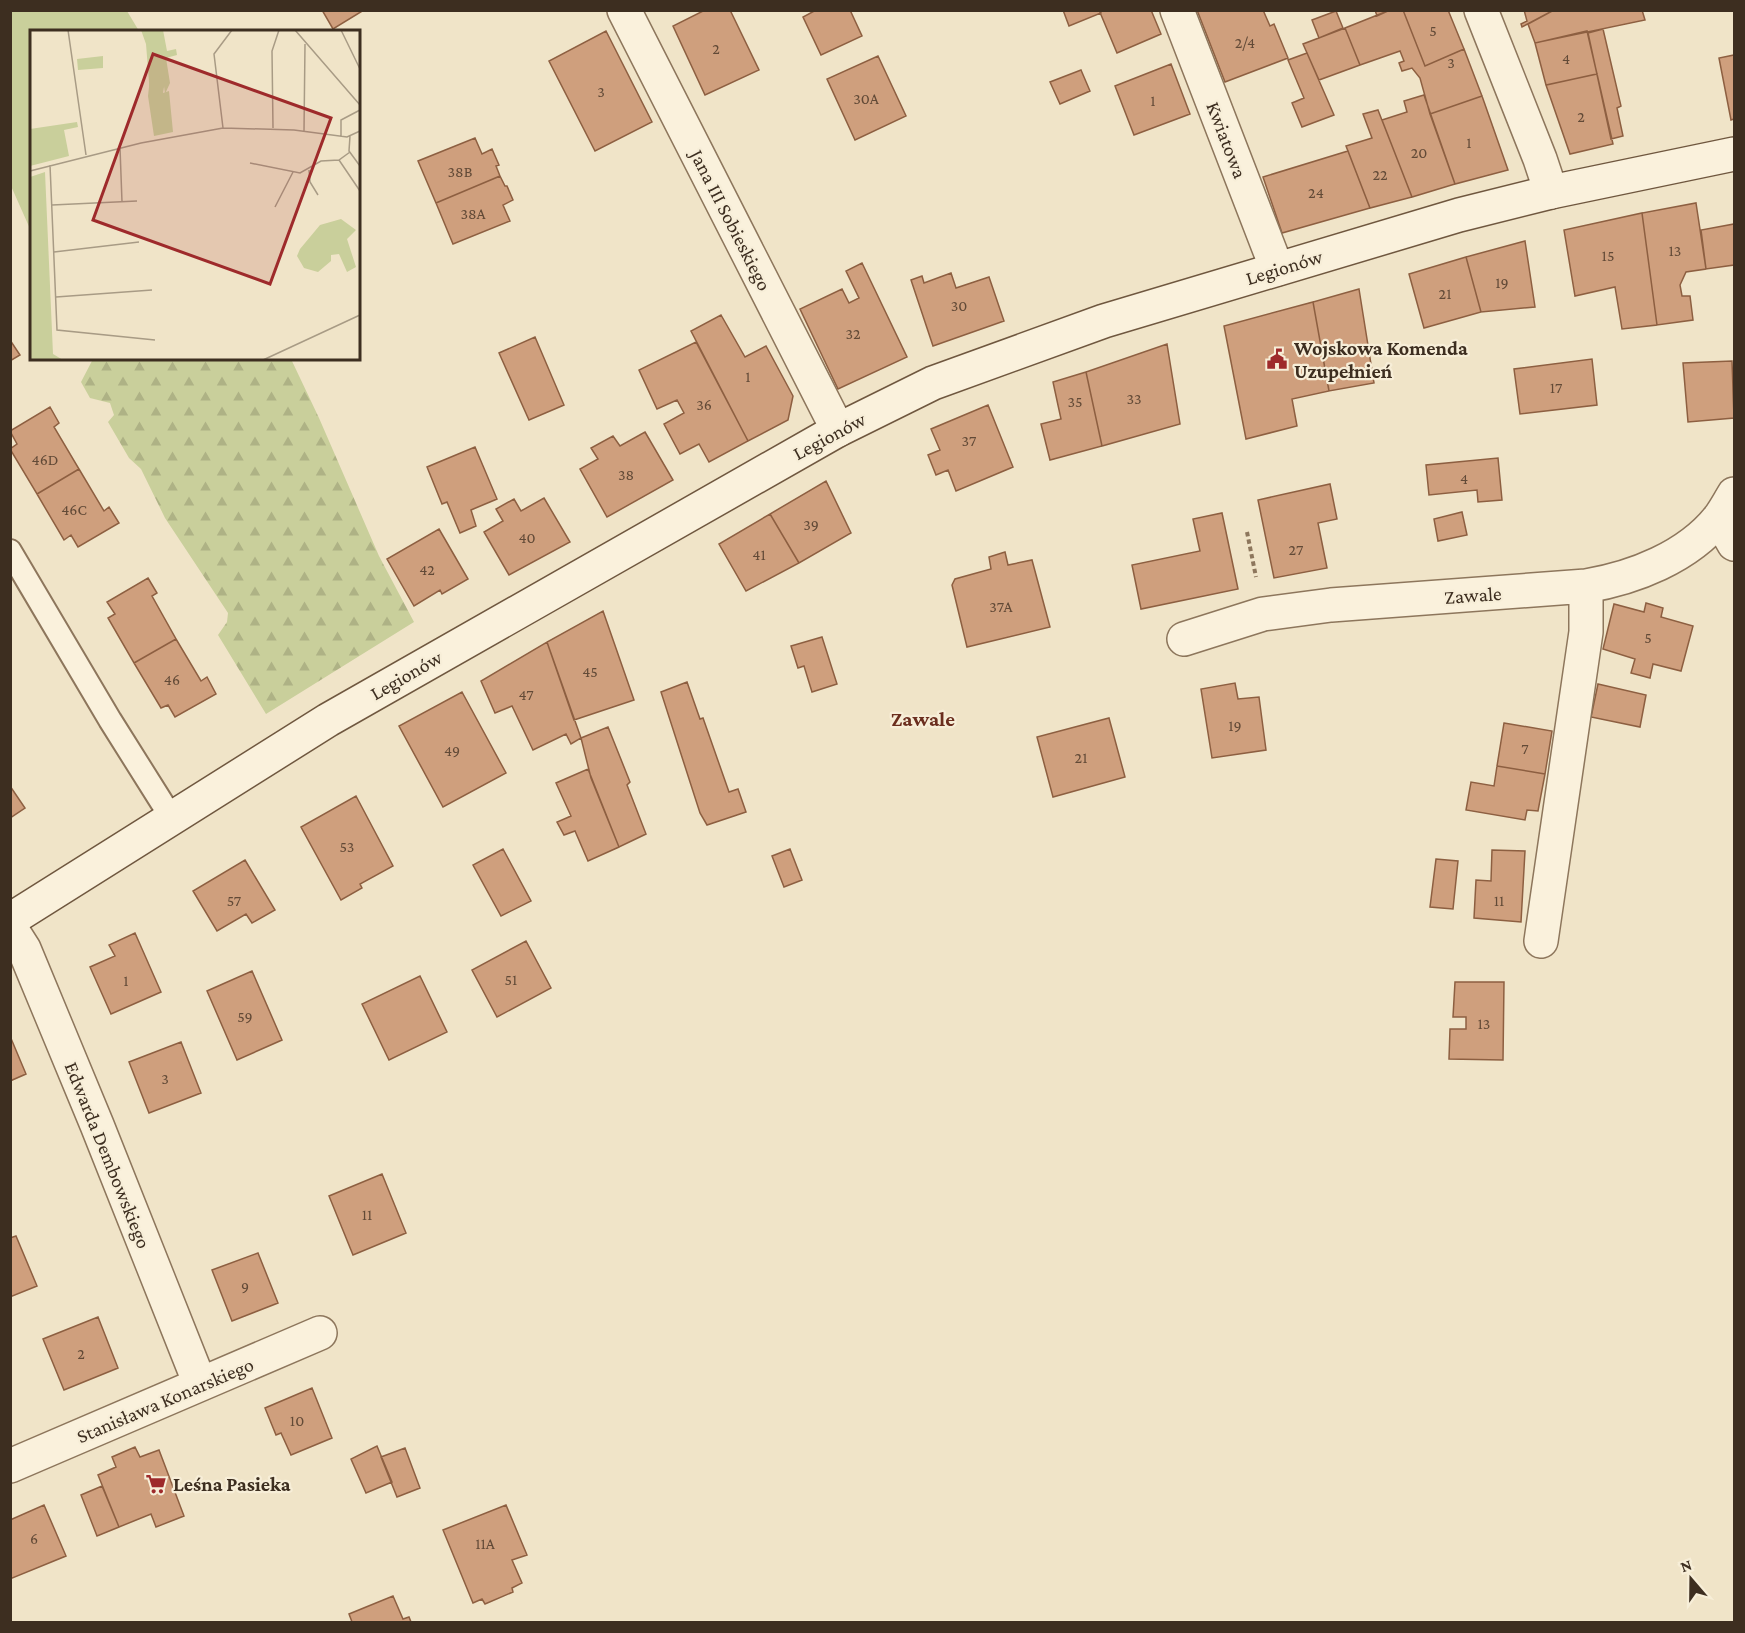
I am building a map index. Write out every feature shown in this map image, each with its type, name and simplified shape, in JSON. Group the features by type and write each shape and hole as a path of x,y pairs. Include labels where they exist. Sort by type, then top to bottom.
{"street":[{"name":"Jana III Sobieskiego","path":"624,10 838,430"},
{"name":"Kwiatowa","path":"1177,10 1276,269"},
{"path":"1481,10 1551,192"},
{"name":"Legionów","path":"10,920 328,720 838,430 933,383 1104,321 1459,215 1551,192 1734,154"},
{"name":"Zawale","path":"1184,639 1263,614 1331,605 1586,586 1615,581 1647,569 1680,552 1729,519"},
{"path":"1541,941 1586,632 1586,586"},
{"name":"Edwarda Dembowskiego","path":"10,927 24,949 200,1384"},
{"name":"Stanisława Konarskiego","path":"10,1466 320,1333"}],"lane":[{"path":"10,551 110,720 171,817"}],"path":[{"path":"1247,532 1258,587"}],"green space":[{"path":"11,10 127,11 138,30 30,30 30,229 11,186"},
{"path":"92,360 291,360 379,556 414,622 266,714 218,635 227,622 228,613 165,518 141,469 129,458 108,422 114,415 110,403 90,398 81,382"}],"building":[{"path":"322,10 364,10 333,29"},
{"path":"705,10 730,10 759,70 705,95 673,26"},
{"path":"816,10 850,10 862,36 821,55 803,17"},
{"path":"1063,10 1099,10 1101,13 1069,26"},
{"path":"1099,10 1151,10 1161,34 1117,53"},
{"path":"1197,10 1263,10 1270,26 1274,24 1288,58 1225,82"},
{"path":"1375,10 1390,10 1377,16"},
{"path":"1390,10 1403,10 1425,66 1464,49 1482,96 1430,114 1420,78 1412,68 1402,71 1399,63 1404,61 1400,51 1360,65 1345,28"},
{"path":"1403,10 1448,10 1464,49 1425,66"},
{"path":"1524,10 1554,10 1522,27 1521,24 1527,21"},
{"path":"1554,10 1642,10 1645,20 1535,43 1528,24"},
{"path":"1336,11 1343,28 1319,38 1312,20"},
{"path":"1345,28 1360,65 1319,80 1303,44"},
{"path":"1603,29 1621,106 1617,108 1623,136 1611,139 1588,33"},
{"path":"606,31 652,122 595,151 549,61"},
{"path":"1587,31 1597,74 1546,85 1535,43"},
{"path":"1307,53 1334,115 1302,127 1292,103 1304,98 1288,60"},
{"path":"1734,55 1734,119 1731,120 1719,58"},
{"path":"878,56 906,116 855,140 827,79"},
{"path":"1171,64 1190,114 1134,135 1115,86"},
{"path":"1081,70 1090,91 1060,104 1050,82"},
{"path":"1597,74 1613,144 1570,154 1546,85"},
{"path":"1424,95 1455,184 1412,197 1382,120 1407,112 1404,101"},
{"path":"1482,96 1508,170 1455,184 1430,114"},
{"path":"1378,110 1412,197 1370,208 1346,146 1372,138 1363,114"},
{"path":"475,138 482,154 492,149 499,165 496,166 500,176 436,203 418,161"},
{"path":"1348,151 1370,208 1282,233 1263,177"},
{"path":"500,176 513,200 503,205 510,221 453,244 436,203"},
{"path":"1696,203 1706,269 1686,272 1680,285 1682,296 1690,296 1693,320 1657,325 1642,213"},
{"path":"1642,213 1657,325 1622,329 1615,287 1575,296 1564,230"},
{"path":"1734,224 1734,265 1706,269 1701,230"},
{"path":"1525,241 1535,307 1481,312 1466,257"},
{"path":"1466,257 1481,312 1424,328 1409,274"},
{"path":"862,263 907,357 838,389 800,309 842,289 849,303 859,298 846,271"},
{"path":"951,273 956,288 989,277 1004,321 933,346 911,280 922,276 924,283"},
{"path":"1359,289 1374,383 1329,391 1313,302"},
{"name":"Wojskowa Komenda Uzupełnień","path":"1313,302 1329,391 1292,399 1297,426 1246,439 1224,326"},
{"path":"721,315 745,357 766,346 793,396 788,420 748,441 691,331"},
{"path":"535,337 564,405 529,420 499,353"},
{"path":"10,340 20,355 10,361"},
{"path":"696,342 748,441 709,462 699,444 680,454 664,424 684,413 677,400 657,409 639,370"},
{"path":"1167,344 1180,424 1102,446 1086,372"},
{"path":"1592,359 1597,405 1520,414 1514,369"},
{"path":"1732,361 1734,418 1688,422 1683,363"},
{"path":"1086,372 1102,446 1050,460 1041,424 1061,419 1053,382"},
{"path":"988,405 1013,467 956,491 948,470 936,475 928,455 940,450 931,429"},
{"path":"50,407 59,423 54,427 79,469 37,494 10,449 17,444 10,431"},
{"path":"645,432 673,480 607,517 580,469 598,459 591,448 613,436 620,446"},
{"path":"475,447 497,499 471,510 476,526 460,533 447,502 442,504 427,467"},
{"path":"1498,458 1502,500 1478,502 1477,490 1429,495 1426,465"},
{"path":"79,469 104,511 109,507 119,523 78,547 71,535 64,540 37,494"},
{"path":"826,481 851,533 799,563 770,514"},
{"path":"1330,484 1337,519 1318,523 1327,568 1274,578 1258,500"},
{"path":"544,498 570,542 509,575 484,532 503,521 496,509 514,499 521,511"},
{"path":"1462,512 1467,535 1438,541 1434,519"},
{"path":"1222,513 1238,589 1141,609 1132,565 1200,551 1193,519"},
{"path":"770,514 799,563 746,591 719,544"},
{"path":"439,529 468,579 442,594 440,590 414,606 387,559"},
{"path":"1005,552 1008,565 1032,560 1050,627 967,647 952,585 955,579 991,569 989,557"},
{"path":"148,578 157,593 152,596 176,639 134,663 108,618 115,614 107,602"},
{"path":"1646,603 1663,608 1661,617 1693,626 1681,671 1653,664 1650,678 1631,673 1635,659 1603,649 1614,604 1644,612"},
{"path":"603,611 634,700 574,720 547,642"},
{"path":"822,637 837,684 812,692 804,666 798,668 791,646"},
{"path":"176,639 201,681 207,677 216,694 175,717 168,705 161,708 134,663"},
{"path":"547,642 581,738 571,744 566,734 533,750 512,706 495,713 481,681"},
{"path":"687,682 700,719 703,718 729,792 738,789 746,812 707,825 700,813 661,692"},
{"path":"1235,683 1238,699 1259,697 1266,750 1212,758 1201,689"},
{"path":"1598,684 1646,695 1640,727 1591,717"},
{"path":"462,692 506,773 443,807 399,726"},
{"path":"1109,718 1125,777 1053,797 1037,737"},
{"path":"1504,723 1552,731 1545,774 1497,766"},
{"path":"608,727 630,782 627,785 646,834 619,847 591,778 581,738"},
{"path":"1497,766 1545,774 1538,811 1527,810 1525,820 1466,810 1471,782 1494,786"},
{"path":"588,769 619,847 588,861 575,831 564,835 557,822 571,816 556,783"},
{"path":"10,786 25,808 10,818"},
{"path":"356,796 393,866 360,884 362,888 341,900 301,827"},
{"path":"503,849 531,901 501,916 473,865"},
{"path":"790,849 802,880 784,887 772,856"},
{"path":"1492,850 1525,851 1521,922 1474,918 1476,880 1491,881"},
{"path":"1436,859 1458,861 1453,909 1430,907"},
{"path":"245,860 275,910 252,923 246,914 217,931 193,891"},
{"path":"135,933 161,992 111,1014 90,967 115,956 109,945"},
{"path":"526,941 551,988 497,1017 472,970"},
{"path":"252,971 282,1040 237,1060 207,991"},
{"path":"420,976 447,1032 389,1060 362,1004"},
{"path":"1455,982 1504,982 1503,1060 1449,1059 1450,1029 1466,1029 1466,1017 1453,1017"},
{"path":"10,1036 26,1074 10,1081"},
{"path":"181,1042 201,1093 149,1113 129,1062"},
{"path":"382,1174 406,1233 353,1255 329,1196"},
{"path":"16,1236 37,1286 10,1297 10,1238"},
{"path":"258,1253 278,1303 232,1321 212,1270"},
{"path":"98,1317 118,1368 64,1390 43,1339"},
{"path":"312,1388 332,1438 291,1455 281,1433 276,1435 265,1408"},
{"path":"377,1446 392,1482 366,1493 351,1459"},
{"path":"135,1447 140,1457 159,1450 184,1516 156,1527 151,1514 119,1527 98,1475 116,1467 112,1457"},
{"path":"405,1448 420,1488 397,1497 381,1457"},
{"path":"102,1486 119,1527 97,1536 81,1495"},
{"path":"44,1505 66,1556 10,1579 10,1520"},
{"path":"506,1505 527,1555 512,1560 522,1583 512,1588 513,1592 485,1604 482,1599 473,1603 443,1530"},
{"path":"393,1596 403,1619 409,1617 411,1622 352,1622 349,1614"}],"place":[{"name":"Wojskowa Komenda Uzupełnień","path":"1277,359"},
{"name":"Leśna Pasieka","path":"156,1484"}],"district":[{"name":"Zawale","path":"923,719"}]}
